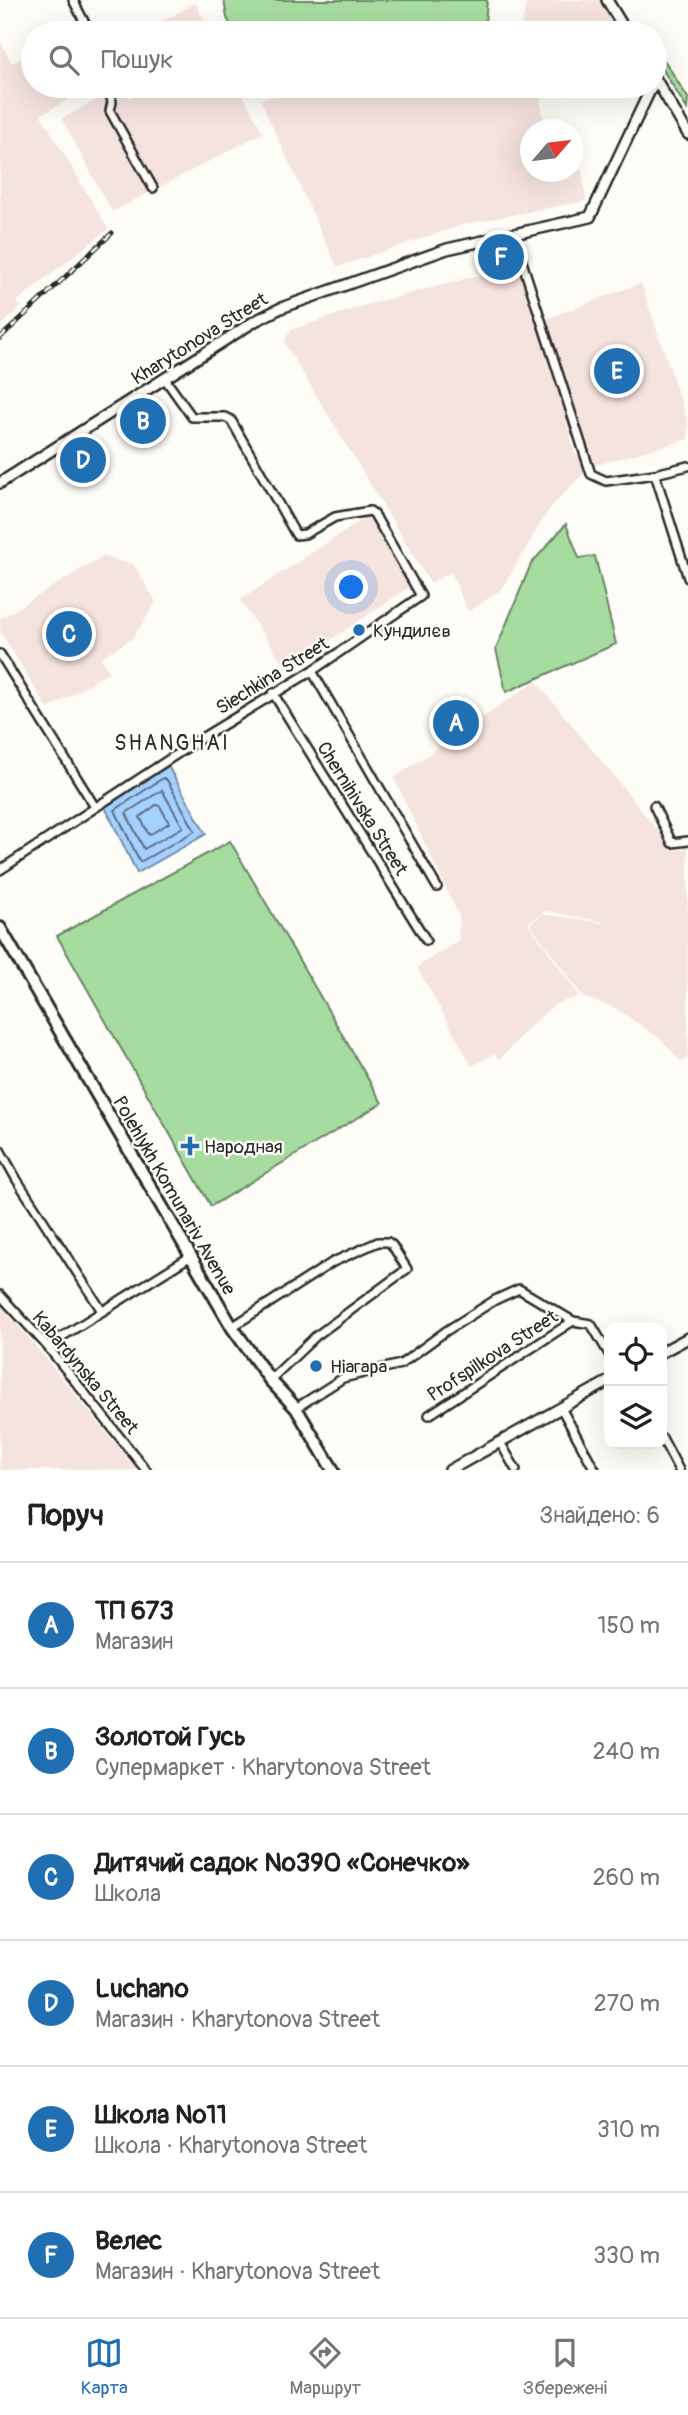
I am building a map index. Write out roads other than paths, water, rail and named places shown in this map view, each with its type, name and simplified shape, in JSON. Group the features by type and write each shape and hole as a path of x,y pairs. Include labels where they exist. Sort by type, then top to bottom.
{"main road":[{"name":"Polehlykh Komunariv Avenue","path":"0,928 232,1327 270,1380 296,1408 333,1470"}],"street":[{"path":"73,0 84,21"},
{"path":"607,0 620,21"},
{"path":"667,95 684,118 688,134"},
{"path":"111,98 110,111 153,188"},
{"name":"Kharytonova Street","path":"0,483 255,321 281,308 447,249 590,217 646,98"},
{"path":"513,234 590,474 606,481 688,467"},
{"name":"Siechkina Street","path":"0,870 312,670 421,596 370,511 335,517 306,534 296,534 232,420 225,417 192,417 165,379"},
{"path":"655,474 688,578"},
{"path":"0,654 95,807"},
{"name":"Chernihivska Street","path":"312,670 437,887"},
{"name":"Chernihivska Street","path":"273,693 426,940"},
{"path":"654,806 672,844 688,841"},
{"path":"0,1150 102,1311"},
{"path":"232,1327 333,1262 378,1242 392,1245 407,1269 316,1336 270,1380"},
{"path":"47,1346 191,1256"},
{"path":"296,1408 343,1378 401,1364 446,1331 495,1300 519,1289 573,1321 591,1324 604,1346"},
{"name":"Kabardynska Street","path":"0,1295 47,1346 146,1470"},
{"name":"Profspilkova Street","path":"429,1415 573,1321"},
{"path":"667,1349 688,1338"},
{"path":"450,1470 604,1384"},
{"path":"561,1408 595,1470"},
{"path":"500,1442 516,1470"},
{"path":"667,1447 679,1470"}],"water":[{"path":"168,766 206,834 137,873 105,807"}],"railway":[{"path":"0,338 112,233"}],"place":[{"name":"Велес","path":"501,257"},
{"name":"Школа №11","path":"617,371"},
{"name":"Золотой Гусь","path":"143,421"},
{"name":"Luchano","path":"83,460"},
{"name":"Кундилєв","path":"359,630"},
{"name":"Дитячий садок №390 «Сонечко»","path":"69,634"},
{"name":"ТП 673","path":"456,723"},
{"name":"Народная","path":"190,1146"},
{"name":"Ніагара","path":"316,1366"}],"district":[{"name":"SHANGHAI","path":"172,743"}]}
